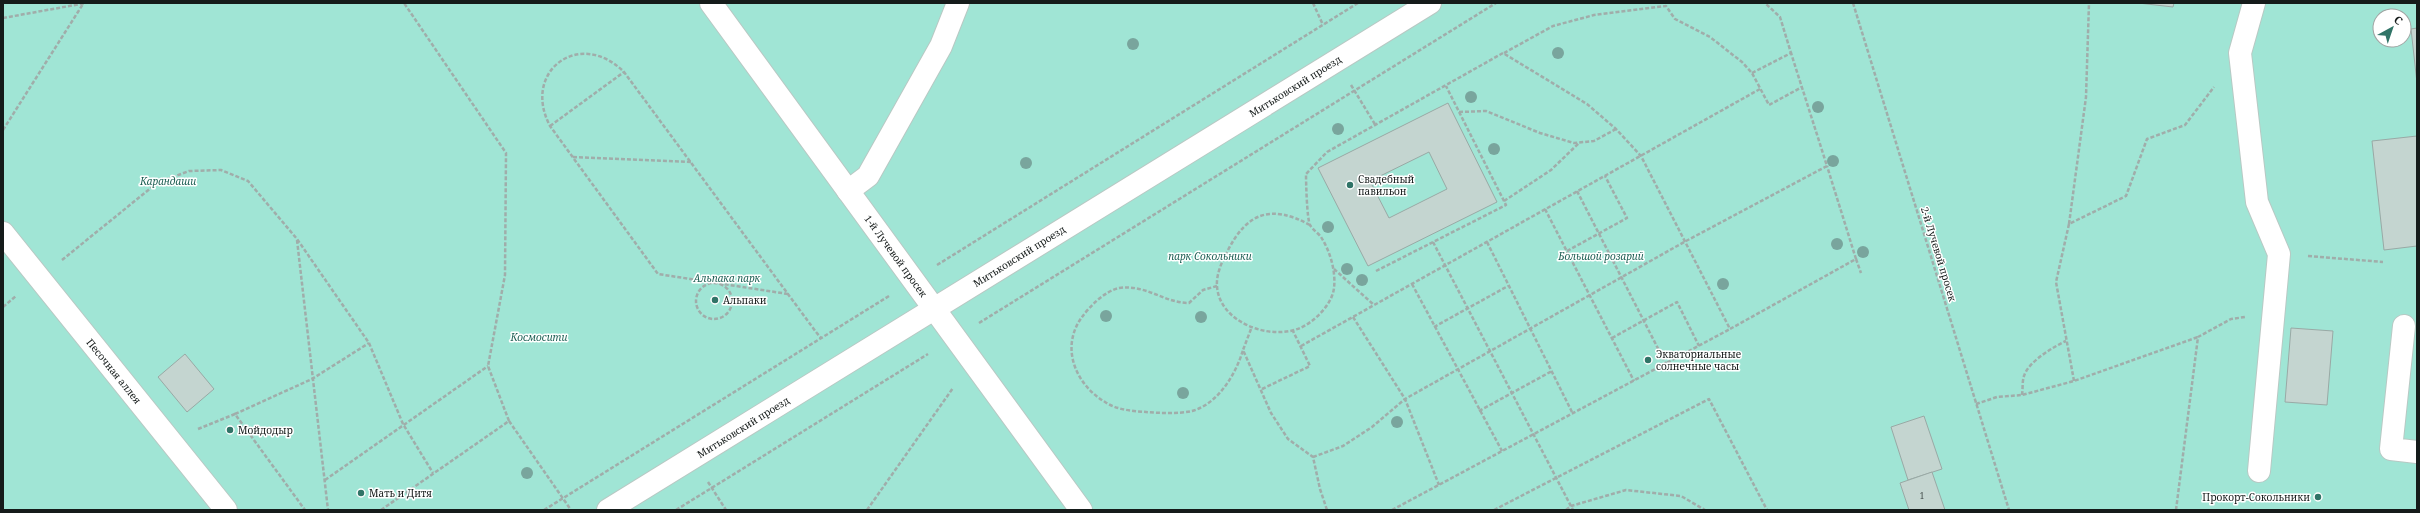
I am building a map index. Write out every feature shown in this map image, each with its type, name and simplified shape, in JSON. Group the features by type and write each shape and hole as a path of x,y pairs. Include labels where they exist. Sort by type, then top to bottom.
{"street":[{"name":"1-й Лучевой просек","path":"711,3 1081,510"},
{"path":"848,191 868,176 941,46 958,3"},
{"name":"Митьковский проезд","path":"608,510 1430,3"},
{"path":"2254,3 2240,53 2257,202 2279,254 2259,471"},
{"name":"Песочная аллея","path":"3,233 226,510"},
{"path":"2404,326 2390,449 2417,452"}],"path":[{"path":"404,3 506,153 505,275 488,366 509,421 571,510"},
{"path":"1313,3 1323,25"},
{"path":"544,510 1358,3"},
{"path":"975,325 1496,3"},
{"path":"1765,3 1780,17 1861,273"},
{"name":"2-й Лучевой просек","path":"1853,3 2009,510"},
{"path":"2074,381 2056,282 2069,224 2086,97 2089,3"},
{"path":"3,18 85,4"},
{"path":"3,130 85,4"},
{"path":"1310,225 1306,174 1327,152 1553,26 1594,15 1667,4 1675,20 1710,37 1742,62 1752,73 1769,105 1802,87"},
{"path":"788,294 658,274 572,157 543,114 541,99 543,85 549,72 559,62 572,55 587,53 601,55 614,62 624,72 821,338"},
{"path":"1752,73 1791,53"},
{"path":"2069,224 2126,196 2147,139 2185,124 2240,53"},
{"path":"1503,54 1587,104 1616,129 1641,156 1730,329"},
{"path":"550,126 624,72"},
{"path":"1376,271 1506,205 1446,86"},
{"path":"1301,346 1760,89"},
{"path":"1360,98 1376,126"},
{"path":"1459,112 1486,110 1540,133 1574,143 1594,141 1616,129"},
{"path":"1504,202 1551,170 1579,142"},
{"path":"572,157 691,162"},
{"path":"1313,457 1343,446 1372,427 1405,399 1686,241 1827,166"},
{"path":"69,254 157,183 189,171 222,170 248,181 297,239 369,343 403,424 433,474"},
{"path":"1567,251 1627,218 1605,176"},
{"path":"1577,191 1666,364"},
{"path":"1546,209 1634,381"},
{"path":"1269,213 1283,214 1310,225 1328,249 1334,269 1334,290 1323,311 1307,325 1293,331 1273,333 1251,329 1224,306 1217,286 1222,263 1232,241 1240,229 1253,218 1269,213"},
{"path":"297,239 312,380 326,480 328,510"},
{"path":"1433,242 1573,510"},
{"path":"1487,242 1572,414"},
{"path":"2279,254 2384,262"},
{"path":"1392,510 1666,364 1856,259"},
{"path":"1334,269 1374,305"},
{"path":"717,283 726,287 732,294 732,304 729,313 721,318 712,320 703,316 697,308 696,299 700,289 708,284 717,283"},
{"path":"1412,284 1502,451"},
{"path":"1217,286 1203,290 1189,303 1174,301 1142,288 1118,288 1112,291 1094,303 1074,328 1070,343 1071,359 1080,377 1091,391 1105,402 1125,410 1160,413 1192,411 1214,397 1233,376 1251,329"},
{"path":"1434,327 1508,286"},
{"path":"3,307 19,294"},
{"path":"1612,338 1677,302 1699,346"},
{"path":"1976,404 1997,397 2022,395 2074,381 2198,337 2231,319 2274,311"},
{"path":"1353,317 1405,399 1439,485"},
{"path":"1262,389 1310,366 1293,331"},
{"path":"2176,510 2198,337"},
{"path":"2022,395 2024,375 2039,358 2051,348 2066,341"},
{"path":"170,441 312,380 369,343"},
{"path":"1242,350 1262,389 1271,413 1288,439 1313,457 1320,489 1327,510"},
{"path":"676,510 928,354"},
{"path":"326,480 403,424 488,366"},
{"path":"1479,410 1552,371"},
{"path":"867,510 953,388"},
{"path":"1494,510 1709,399 1767,510"},
{"path":"235,414 305,510"},
{"path":"381,510 509,421"},
{"path":"1566,510 1571,506 1626,490 1681,496 1705,510"}],"green space":[{"name":"парк Сокольники","path":"3,3 2417,3 2417,510 3,510"}],"building":[{"path":"2138,3 2174,3 2173,7"},
{"path":"2417,28 2417,83 2412,38 2412,29"},
{"name":"Свадебный павильон","path":"1448,103 1497,202 1368,266 1318,168","holes":["1429,152 1447,189 1389,218 1370,181"]},
{"path":"2417,136 2417,246 2384,250 2372,141"},
{"path":"2291,328 2333,331 2327,405 2285,402"},
{"path":"185,354 214,389 187,412 158,377"},
{"path":"1924,416 1942,469 1908,480 1891,427"},
{"path":"1932,472 1945,510 1909,510 1900,483"}],"place":[{"name":"Свадебный павильон","path":"1350,185"},
{"name":"Альпаки","path":"715,300"},
{"name":"Экваториальные солнечные часы","path":"1648,360"},
{"name":"Мойдодыр","path":"230,430"},
{"name":"Мать и Дитя","path":"361,493"},
{"name":"Прокорт-Сокольники","path":"2318,497"}],"park label":[{"name":"Карандаши","path":"168,181"},
{"name":"Большой розарий","path":"1601,256"},
{"name":"Альпака парк","path":"727,278"},
{"name":"Космосити","path":"539,337"}]}
